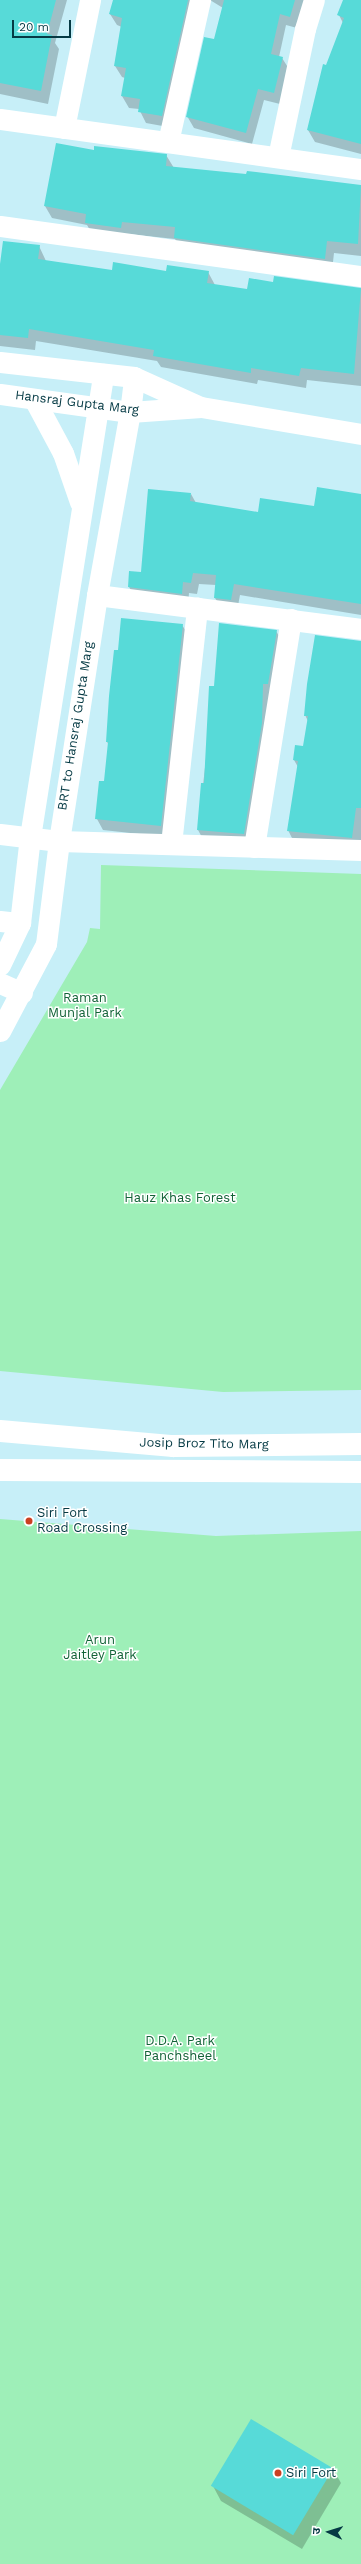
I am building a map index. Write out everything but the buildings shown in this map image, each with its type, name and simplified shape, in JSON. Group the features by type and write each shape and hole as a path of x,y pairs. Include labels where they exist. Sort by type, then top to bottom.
{"main road":[{"name":"Josip Broz Tito Marg","path":"0,1431 173,1446 361,1444"},
{"name":"Josip Broz Tito Marg","path":"0,1470 361,1472"}],"street":[{"path":"64,128 90,0"},
{"path":"168,142 200,0"},
{"path":"278,157 305,29 314,0"},
{"path":"0,119 361,169"},
{"path":"0,226 361,276"},
{"name":"Hansraj Gupta Marg","path":"0,362 134,377 201,407"},
{"path":"0,965 30,836 103,374"},
{"name":"BRT to Hansraj Gupta Marg","path":"0,1031 22,993 46,944 59,841 96,595 130,412 134,377"},
{"name":"Hansraj Gupta Marg","path":"0,394 130,412 201,407 361,434"},
{"path":"34,399 63,453 82,508"},
{"path":"96,595 361,629"},
{"path":"171,844 197,607"},
{"path":"254,847 291,619"},
{"path":"0,834 30,836 59,841 361,850"},
{"path":"0,983 22,993"}],"green space":[{"name":"Hauz Khas Forest","path":"101,865 361,874 361,1390 223,1392 0,1371 0,1090 87,942 90,928 100,929"},
{"name":"D.D.A. Park Panchsheel","path":"0,1519 216,1536 361,1531 361,2564 0,2564"}],"place":[{"name":"Siri Fort Road Crossing","path":"29,1521"},
{"name":"Siri Fort","path":"278,2473"}],"park label":[{"name":"Raman Munjal Park","path":"85,1006"},
{"name":"Arun Jaitley Park","path":"100,1648"}]}
